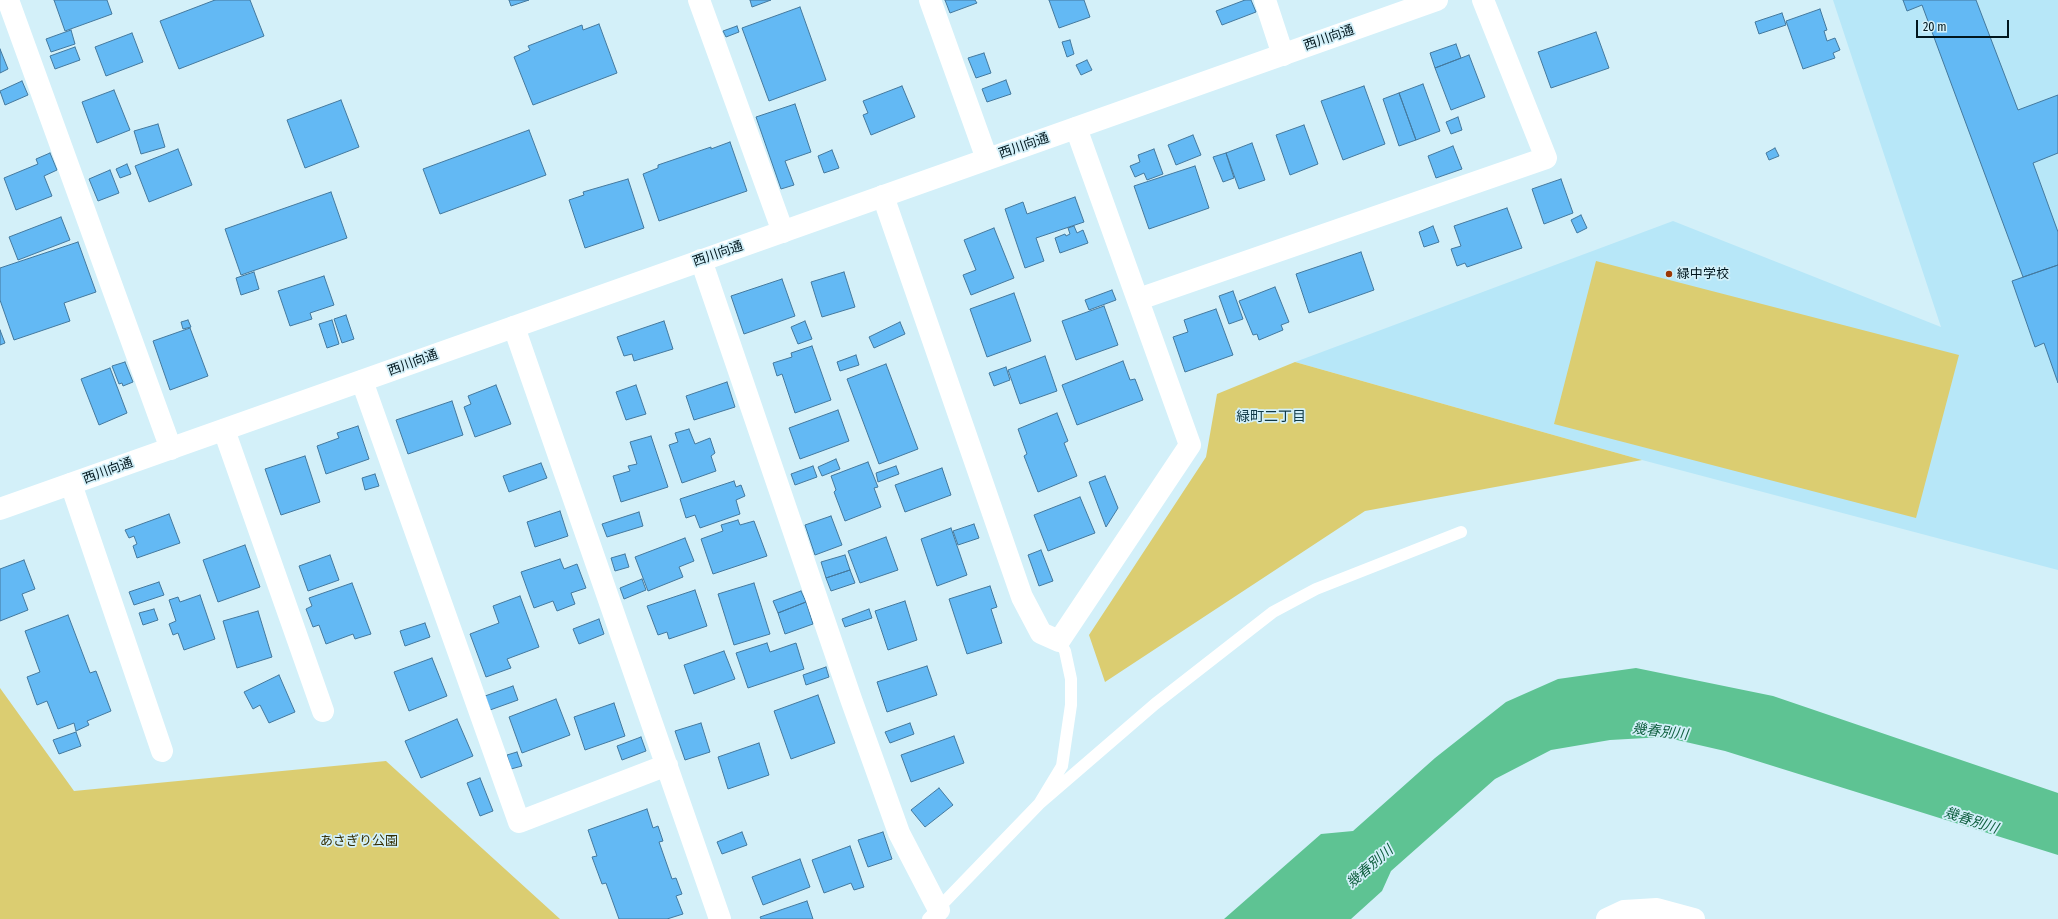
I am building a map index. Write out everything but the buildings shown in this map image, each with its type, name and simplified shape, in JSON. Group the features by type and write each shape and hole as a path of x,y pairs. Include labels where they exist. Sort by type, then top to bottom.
{"street":[{"path":"8,0 8,26 170,449"},
{"path":"699,0 783,232"},
{"path":"930,0 987,159"},
{"path":"1264,0 1283,54"},
{"name":"西川向通","path":"0,510 1437,0"},
{"path":"1139,299 1546,158 1483,0"},
{"path":"883,196 1022,597 1041,633 1059,641 1190,445 1139,299 1076,128"},
{"path":"701,260 850,699 899,833 934,915"},
{"path":"514,327 720,919"},
{"path":"362,381 519,822 667,765"},
{"path":"224,430 323,711"},
{"path":"71,484 162,752"},
{"path":"1607,919 1624,911 1657,909 1694,919"}],"lane":[{"path":"934,915 1039,804 1155,704 1273,612 1316,589 1461,532"},
{"path":"1039,804 1062,766 1071,705 1071,679 1065,651 1059,641"}],"shaded area":[{"name":"緑中学校","path":"1833,0 2058,0 2058,570 1642,460 1295,362 1673,221 1941,327"}],"green space":[{"path":"1596,261 1959,355 1916,518 1554,424"},
{"path":"1295,362 1642,460 1365,511 1105,682 1089,635 1206,457 1217,394"},
{"name":"あさぎり公園","path":"0,688 74,791 386,761 560,919 0,919"}],"water":[{"name":"幾春別川","path":"1636,668 1773,696 2058,793 2058,855 1725,751 1664,737 1610,740 1551,750 1495,779 1391,871 1382,891 1351,919 1224,919 1321,834 1353,831 1435,758 1506,702 1558,679"}],"place":[{"name":"緑中学校","path":"1669,274"}],"district":[{"name":"緑町二丁目","path":"1271,417"}]}
